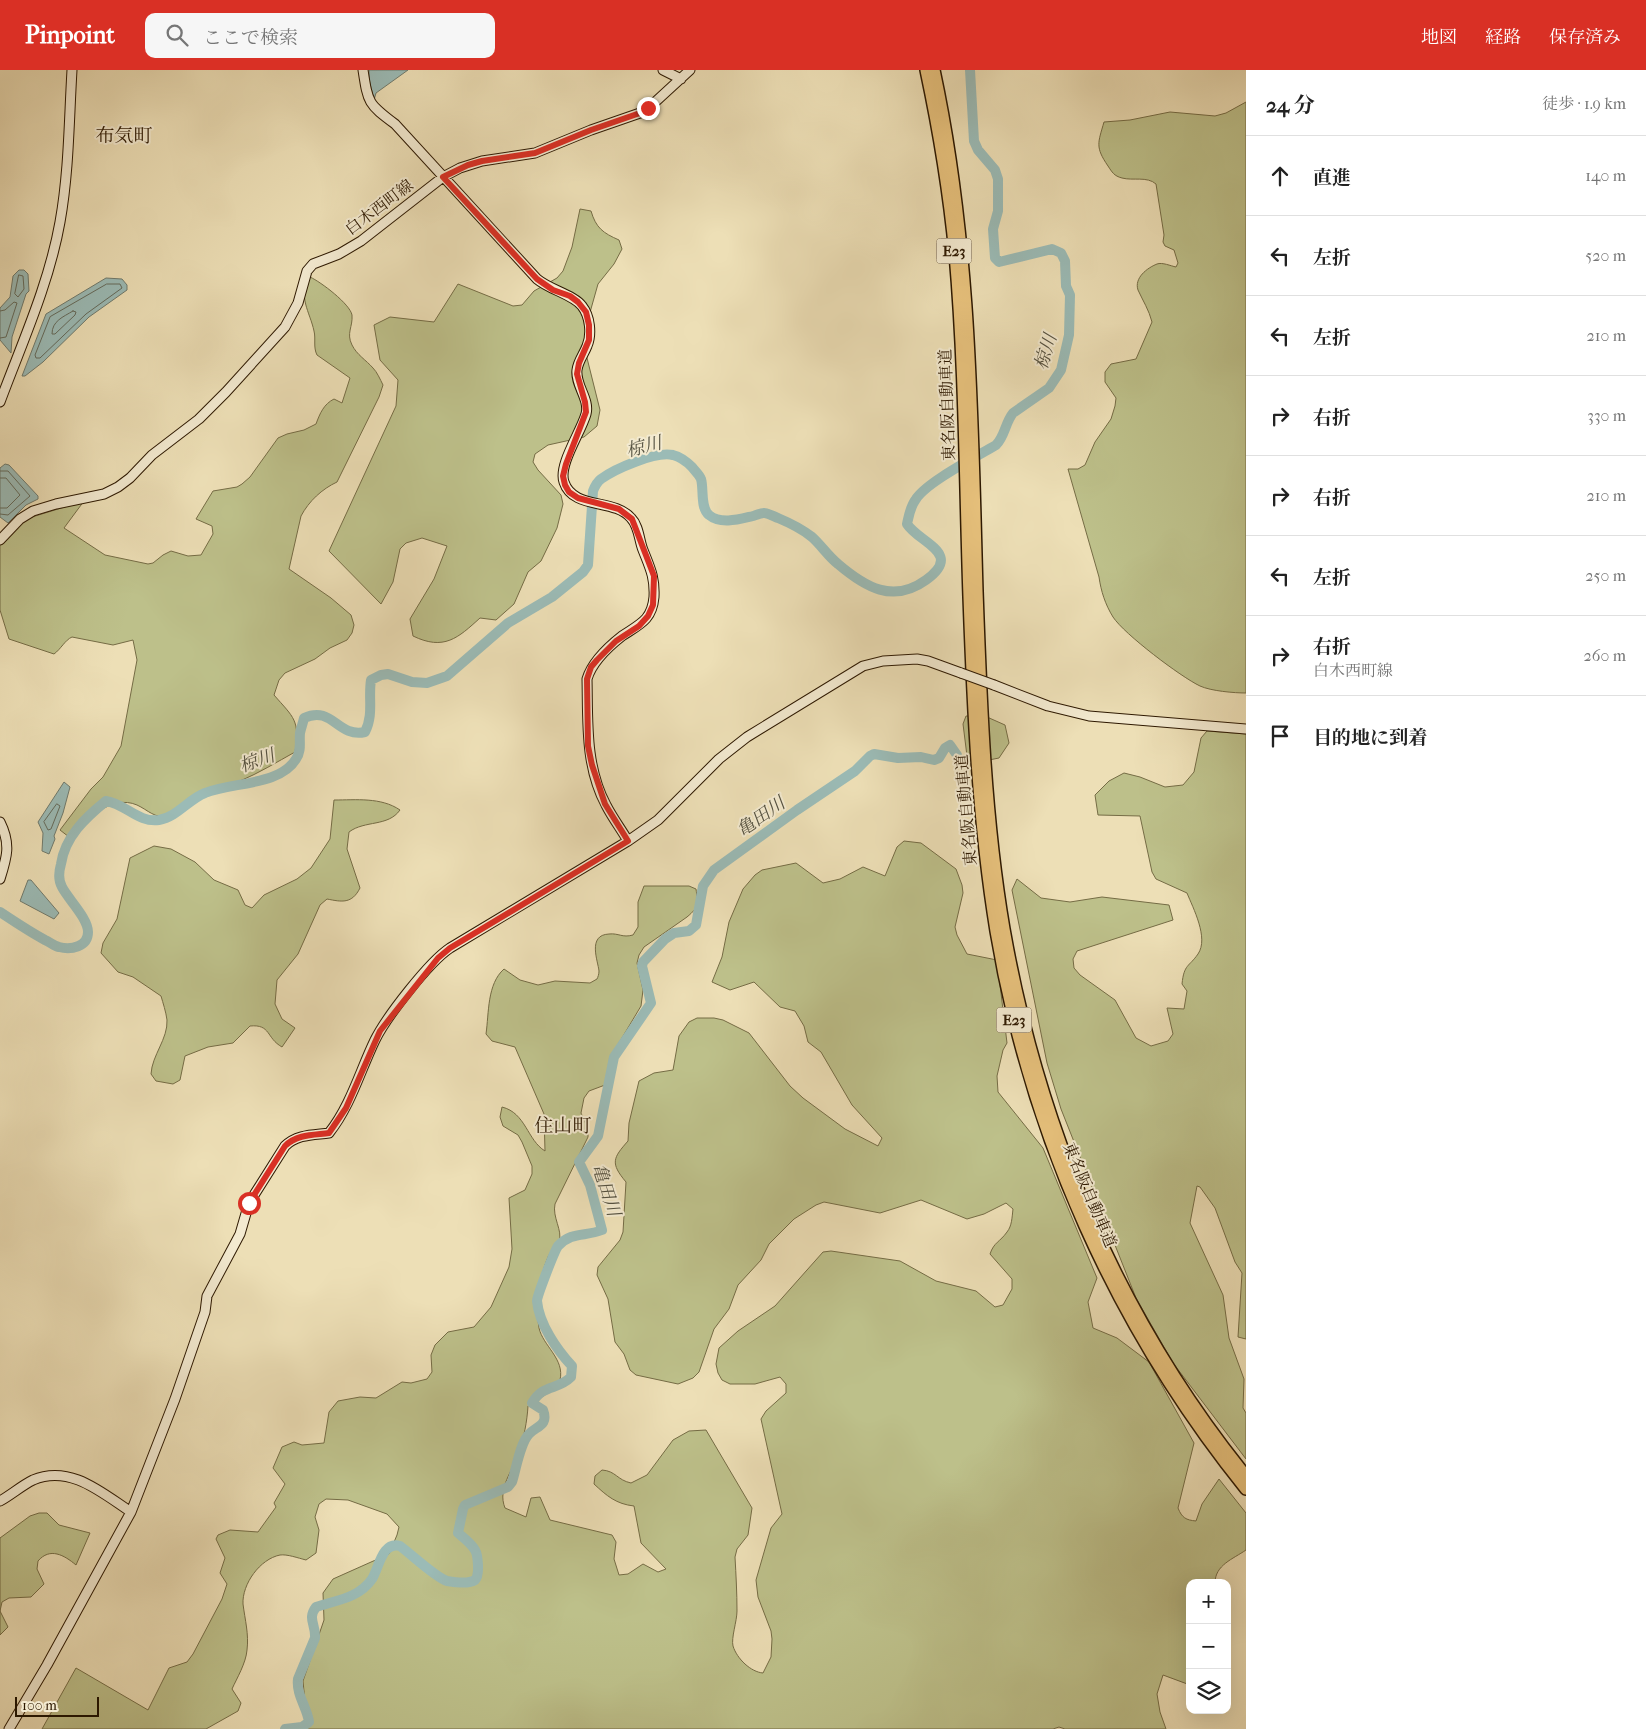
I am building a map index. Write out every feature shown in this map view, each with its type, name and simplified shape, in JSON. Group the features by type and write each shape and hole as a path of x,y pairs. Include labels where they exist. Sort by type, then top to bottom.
{"highway":[{"name":"東名阪自動車道","path":"926,70 938,129 953,242 969,430"},
{"name":"東名阪自動車道","path":"934,70 949,144 962,249 968,328 973,690 985,852 1002,966 1027,1069 1044,1124 1070,1193 1101,1263 1124,1308 1161,1371 1202,1433 1246,1490"},
{"name":"東名阪自動車道","path":"971,494 984,733 994,851 1001,910 1011,965 1037,1074 1071,1172 1113,1269 1169,1368 1208,1427 1246,1476"}],"street":[{"path":"0,402 51,260 60,221 66,179 72,70"},
{"path":"363,70 368,97 372,106 395,124 537,279 553,290 574,299 581,304 586,312 589,325 589,340 579,363 577,374 586,412 563,476 569,492 578,498 623,511 632,519 654,576 653,605 648,616 639,626 616,641 597,660 591,667 587,679 588,746 592,765 605,804 628,841"},
{"path":"664,70 681,79"},
{"name":"白木西町線","path":"0,540 20,519 33,511 104,494 130,478 152,455 199,419 285,327 298,303 305,277 310,267 319,260 350,248 374,233 443,177 468,165 482,161 535,153 591,130 640,113 653,104 690,70"},
{"path":"9,1729 47,1665 131,1512 175,1400 205,1312 207,1296 240,1234 249,1203 290,1141 302,1136 329,1133 346,1108 380,1031 429,968 445,951 628,841 658,820 719,759 739,742 762,726 862,666 883,661 928,661 1048,706 1089,716 1246,729"},
{"path":"0,822 6,836 7,851 0,879"},
{"path":"0,1501 33,1480 49,1475 61,1475 74,1477 88,1484 131,1512"}],"green space":[{"path":"1246,102 1246,693 1210,689 1191,681 1140,644 1113,617 1102,592 1068,469 1078,469 1085,465 1095,442 1111,419 1116,398 1105,382 1105,372 1111,364 1136,359 1152,322 1138,290 1138,281 1149,268 1157,264 1176,267 1178,263 1174,250 1165,246 1163,242 1164,235 1156,184 1144,179 1126,179 1117,176 1104,160 1099,145 1104,122 1130,120 1170,112 1215,116 1226,113"},
{"path":"580,209 591,211 598,226 604,232 619,240 622,249 614,264 598,284 587,323 587,358 600,410 597,426 584,437 548,445 535,454 533,462 561,495 563,504 557,528 541,561 528,572 514,604 496,620 480,618 465,631 450,640 433,642 413,636 410,619 434,579 447,546 422,538 406,543 400,549 393,582 381,604 329,551 396,406 398,380 380,360 374,325 390,317 434,322 458,284 513,306 522,305 534,291 557,278 563,271 572,247"},
{"path":"310,277 321,283 350,310 352,319 350,341 354,349 374,370 383,385 379,397 337,482 316,496 301,516 289,569 331,598 351,615 354,625 352,633 347,640 330,648 315,659 285,673 279,680 274,695 294,720 297,733 295,752 247,778 194,800 171,815 163,817 152,814 137,805 118,803 91,817 69,837 60,830 91,789 103,777 121,746 137,660 133,640 113,645 72,637 54,654 9,639 0,610 0,545 20,524 32,517 84,501 64,528 105,555 148,564 153,563 171,551 188,556 201,555 213,534 212,526 196,519 213,491 237,487 242,484 250,477 278,438 316,424 323,409 334,399 342,403 350,378 317,355 314,331 304,297 306,284"},
{"path":"966,716 987,717 1005,725 1009,743 999,758 984,761 967,756 963,724"},
{"path":"1207,731 1246,734 1246,1339 1238,1337 1242,1273 1235,1262 1215,1208 1200,1187 1197,1186 1190,1223 1223,1295 1229,1338 1244,1379 1243,1408 1246,1413 1246,1459 1173,1363 1136,1298 1061,1109 1047,1063 1012,890 1017,879 1041,898 1070,902 1102,897 1169,905 1173,920 1077,951 1073,959 1074,968 1080,975 1115,1000 1136,1038 1151,1046 1168,1041 1173,1034 1167,1008 1184,1009 1187,991 1182,984 1183,978 1186,969 1201,947 1202,940 1199,923 1187,893 1156,879 1152,872 1140,816 1098,815 1095,795 1109,781 1124,773 1165,787 1183,785 1194,772 1201,738"},
{"path":"334,800 377,801 400,810 389,819 355,828 349,832 347,849 360,888 354,897 346,901 327,899 320,905 298,954 277,980 275,1004 282,1019 295,1028 282,1047 262,1027 250,1026 233,1043 208,1047 185,1056 180,1080 173,1084 156,1081 151,1074 152,1067 167,1027 167,1017 161,996 133,977 118,972 101,953 103,943 117,919 130,858 154,846 171,849 195,862 214,880 238,890 245,905 252,908 264,895 297,879 311,868 330,839"},
{"path":"904,841 921,843 956,869 963,893 955,927 957,935 967,954 997,960 1007,1043 1003,1050 997,1076 998,1092 1043,1148 1097,1278 1088,1302 1093,1328 1117,1338 1149,1362 1194,1443 1178,1508 1185,1518 1196,1521 1202,1504 1219,1479 1246,1513 1246,1550 1221,1567 1216,1579 1186,1579 1186,1684 1163,1675 1157,1694 1160,1712 1166,1729 1065,1729 1059,1727 1053,1729 303,1729 306,1712 303,1681 324,1620 323,1593 333,1579 389,1554 399,1527 387,1514 348,1500 326,1499 319,1504 315,1517 319,1530 316,1553 306,1560 286,1555 273,1557 259,1567 246,1588 243,1604 247,1650 243,1665 232,1689 241,1703 238,1711 206,1729 42,1729 76,1668 148,1710 169,1668 187,1662 193,1654 222,1599 227,1584 220,1573 225,1558 216,1539 218,1535 230,1530 258,1532 276,1507 274,1503 285,1484 273,1468 282,1447 294,1442 302,1445 324,1443 329,1412 338,1401 360,1397 376,1398 402,1382 411,1383 427,1379 432,1372 431,1355 435,1345 448,1332 474,1327 491,1307 509,1267 512,1249 509,1198 525,1190 532,1174 532,1166 518,1135 503,1126 500,1117 502,1107 516,1115 534,1140 545,1151 544,1114 515,1047 492,1041 486,1034 494,983 504,969 520,980 538,985 555,981 590,983 597,979 599,971 595,949 598,939 602,935 609,934 633,935 638,927 638,902 644,886 689,886 696,889 697,905 694,911 687,917 644,947 639,955 637,963 643,990 641,1006 610,1058 605,1085 589,1091 584,1098 581,1113 588,1129 588,1137 555,1204 554,1209 560,1237 545,1265 538,1301 539,1328 541,1335 557,1359 561,1372 560,1380 551,1391 528,1406 522,1441 504,1487 503,1501 505,1508 526,1517 531,1498 540,1497 550,1520 612,1535 616,1542 614,1559 619,1575 628,1574 643,1564 658,1572 666,1569 641,1543 634,1506 622,1503 608,1496 594,1484 595,1476 602,1470 631,1483 647,1475 673,1440 689,1431 706,1430 752,1508 748,1535 737,1549 735,1557 737,1611 733,1646 745,1664 763,1673 771,1657 772,1639 771,1631 758,1597 756,1580 771,1528 782,1514 761,1419 766,1411 786,1393 786,1384 780,1377 755,1384 730,1384 722,1380 716,1364 719,1348 738,1331 775,1306 823,1252 831,1251 900,1261 936,1281 976,1291 995,1307 1003,1305 1012,1289 1012,1279 990,1254 993,1247 1009,1230 1013,1209 1006,1203 984,1214 967,1219 921,1200 880,1213 824,1202 816,1205 794,1219 769,1244 761,1260 738,1285 729,1309 714,1329 699,1372 693,1378 678,1384 636,1375 630,1370 624,1354 615,1342 608,1299 597,1275 598,1267 620,1240 623,1232 626,1182 617,1170 615,1161 619,1152 628,1141 629,1123 639,1081 654,1073 673,1070 679,1036 689,1022 697,1018 723,1020 749,1033 790,1086 803,1098 845,1129 878,1146 882,1138 852,1105 821,1052 808,1042 804,1026 795,1011 780,1007 754,982 730,990 712,982 722,957 729,922 743,889 755,875 762,870 796,863 823,883 840,879 863,867 885,876 897,847"},
{"path":"39,1513 47,1513 59,1525 90,1533 76,1565 67,1558 57,1554 47,1554 38,1561 37,1569 44,1584 31,1597 9,1598 2,1602 0,1611 0,1538 30,1516"},
{"path":"0,1611 8,1627 0,1635"}],"water":[{"path":"369,70 408,70 376,93 374,100"},
{"path":"19,270 24,270 28,274 29,291 26,294 12,337 11,353 0,340 0,308 10,297 13,276"},
{"path":"106,278 122,279 127,285 127,290 89,317 43,362 25,376 22,376 46,314"},
{"path":"5,464 9,465 38,496 38,499 26,505 8,523 0,517 0,468"},
{"path":"64,782 70,787 49,854 42,851 43,833 38,822"},
{"path":"28,880 31,880 59,913 54,919 20,901"}],"waterway":[{"name":"椋川","path":"0,912 57,946 73,948 82,944 87,937 87,927 62,887 59,873 63,854 71,837 98,807 106,801 145,819 159,820 172,815 205,793 267,779 279,774 289,768 296,759 299,752 300,733 304,718 314,715 329,718 348,731 356,733 365,732 370,712 371,680 388,674 412,682 427,683 447,676 508,623 552,597 583,572 588,565 593,491 597,483 607,475 646,458 665,454 673,455 681,458 692,467 702,483 704,508 714,518 725,521 764,513 769,514 812,537 831,558 848,572 859,580 880,590 902,591 914,587 937,571 941,563 940,555 907,524 914,502 930,485 996,445 1013,413 1049,388 1061,370 1069,335 1070,295 1066,286 1065,261 1061,253 1052,249 999,262 995,258 993,229 998,211 998,179 995,170 978,150 974,141 970,70"},
{"name":"亀田川","path":"285,1729 302,1727 309,1722 300,1696 298,1679 315,1638 312,1618 313,1611 316,1607 347,1598 361,1590 372,1579 385,1551 394,1546 400,1546 447,1581 465,1582 477,1578 478,1561 476,1553 473,1547 458,1533 463,1509 465,1505 508,1487 512,1482 526,1438 543,1423 543,1410 532,1403 541,1392 561,1384 571,1377 572,1366 560,1352 545,1327 538,1310 537,1301 558,1246 568,1238 602,1230 590,1185 579,1162 598,1136 614,1057 651,1003 642,966 643,962 665,939 674,933 689,931 696,925 703,886 714,870 855,771 870,756 874,754 898,758 921,757 934,760 939,758 945,748 950,745 957,755"}],"district":[{"name":"布気町","path":"124,136"},
{"name":"住山町","path":"563,1126"}],"route":[{"path":"249,1203 290,1141 302,1136 329,1133 346,1108 380,1031 402,1001 445,951 628,841 605,804 592,765 588,746 587,679 591,667 597,660 616,641 639,626 648,616 653,605 654,576 632,519 619,509 573,496 563,481 566,464 586,412 577,370 589,340 588,317 584,308 570,296 553,290 537,279 443,177 460,168 482,161 535,153 591,130 615,123 648,108"}]}
